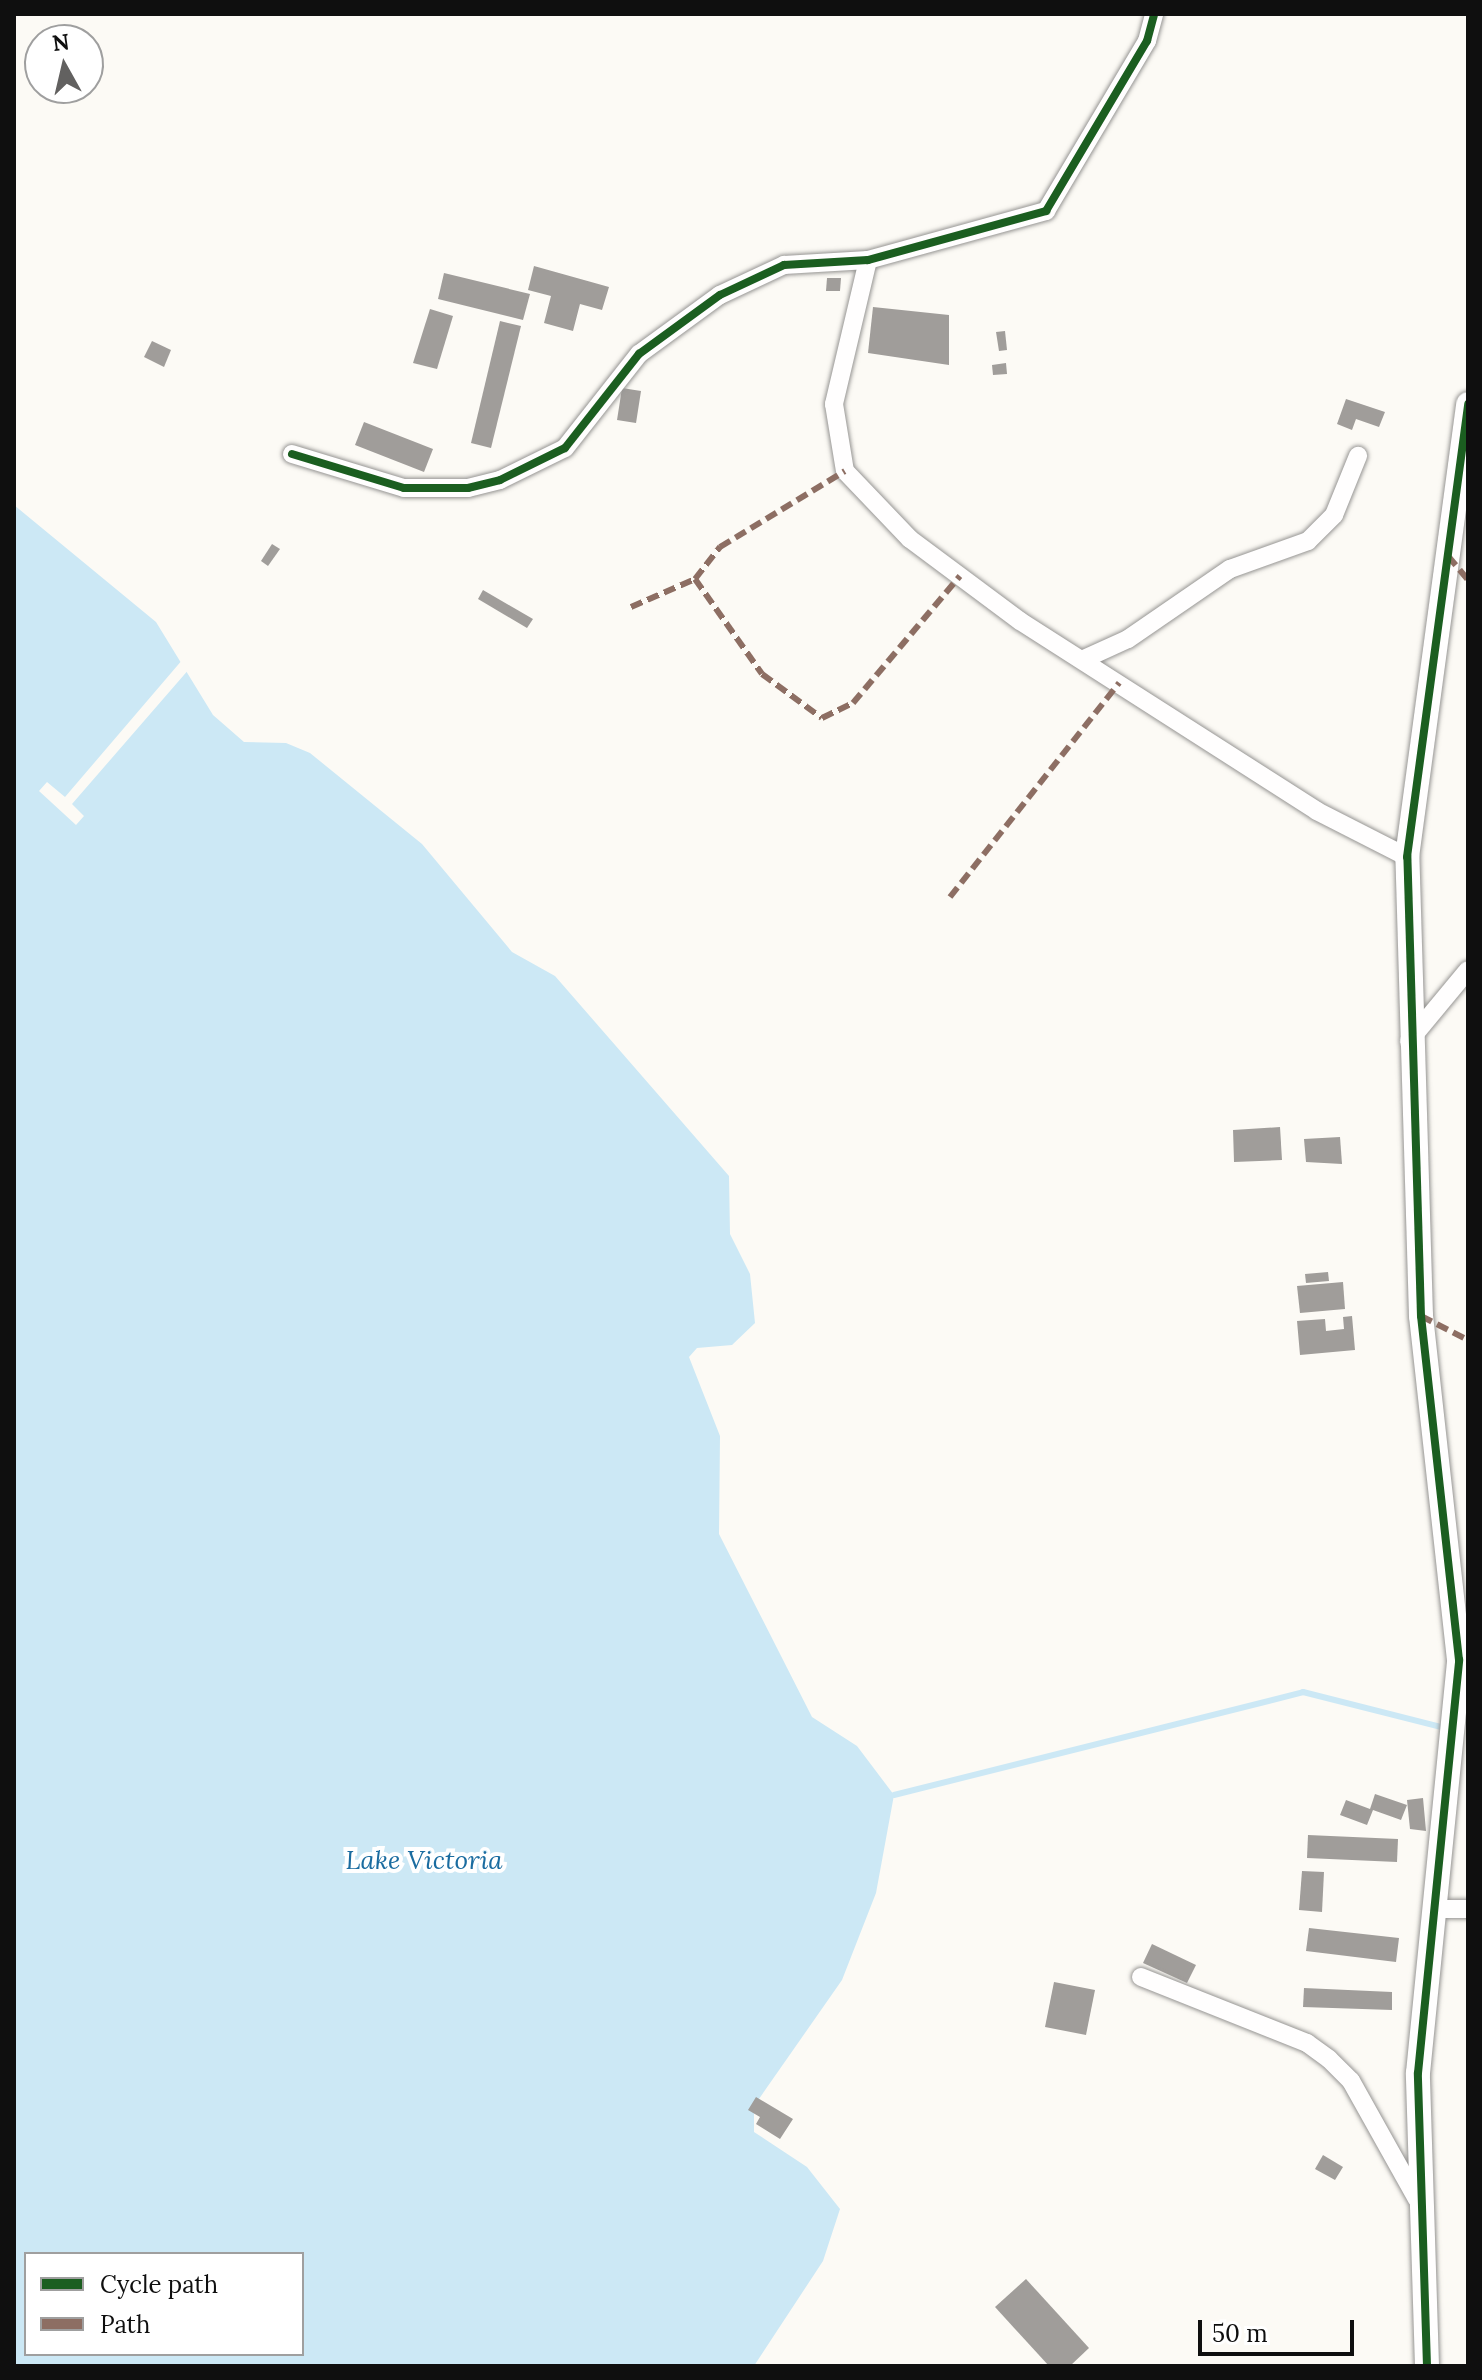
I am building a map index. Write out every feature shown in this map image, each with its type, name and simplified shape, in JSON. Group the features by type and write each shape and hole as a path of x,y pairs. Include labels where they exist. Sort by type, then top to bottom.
{"street":[{"path":"292,454 404,488 456,489 500,480 565,448 639,354 720,295 784,265 868,260 1046,211 1140,54 1154,14"},
{"path":"868,260 834,404 845,471 910,539 1084,659 1317,811 1407,857"},
{"path":"1427,2366 1417,2199 1418,2073 1459,1660 1421,1316 1408,1042 1407,857 1468,404"},
{"path":"1084,659 1128,639 1230,569 1308,541 1334,515 1358,456"},
{"path":"1408,1042 1468,970"},
{"path":"1433,1909 1468,1909"},
{"path":"1141,1977 1307,2043 1329,2059 1351,2081 1417,2199"}],"water":[{"name":"Lake Victoria","path":"14,505 156,622 213,715 244,742 286,743 310,753 422,844 512,952 555,976 729,1176 730,1234 750,1274 755,1323 732,1345 697,1348 689,1357 720,1436 719,1534 812,1717 857,1746 894,1795 876,1893 842,1980 754,2106 754,2132 807,2167 840,2209 823,2261 754,2366 14,2366"}],"pier":[{"path":"183,659 190,668 72,804 84,816 76,825 39,791 47,782 65,797"}],"building":[{"path":"534,266 609,287 602,310 580,304 573,331 544,323 551,296 528,290"},
{"path":"444,273 530,294 523,320 438,299"},
{"path":"827,278 841,278 840,291 826,291"},
{"path":"873,307 949,315 949,365 868,353"},
{"path":"430,309 453,316 437,369 413,363"},
{"path":"500,321 521,326 491,448 471,443"},
{"path":"1005,331 1007,350 999,351 996,332"},
{"path":"152,341 171,350 164,367 144,357"},
{"path":"1006,363 1007,374 993,375 992,365"},
{"path":"622,388 641,391 636,423 617,420"},
{"path":"1346,399 1385,412 1379,427 1356,419 1352,430 1337,424"},
{"path":"364,422 433,449 424,472 355,445"},
{"path":"272,544 280,549 268,566 261,561"},
{"path":"483,590 533,619 527,628 478,599"},
{"path":"1280,1127 1282,1160 1234,1162 1233,1130"},
{"path":"1340,1137 1342,1164 1306,1162 1304,1139"},
{"path":"1328,1272 1329,1281 1306,1283 1305,1274"},
{"path":"1343,1282 1345,1309 1300,1313 1297,1286"},
{"path":"1352,1316 1355,1350 1300,1355 1297,1321 1325,1319 1326,1331 1344,1329 1343,1317"},
{"path":"1375,1794 1407,1805 1401,1820 1373,1810 1367,1825 1340,1815 1346,1800 1370,1809"},
{"path":"1423,1798 1426,1831 1410,1829 1407,1800"},
{"path":"1308,1835 1398,1839 1397,1862 1307,1858"},
{"path":"1302,1871 1324,1872 1322,1912 1299,1910"},
{"path":"1309,1928 1399,1938 1396,1962 1306,1951"},
{"path":"1152,1944 1196,1965 1187,1983 1143,1963"},
{"path":"1054,1982 1095,1990 1086,2035 1045,2027"},
{"path":"1304,1988 1392,1992 1392,2010 1303,2007"},
{"path":"756,2097 793,2119 780,2139 756,2124 760,2117 748,2110"},
{"path":"1323,2155 1343,2167 1335,2180 1315,2169"},
{"path":"1026,2279 1089,2348 1070,2366 1049,2366 995,2307"}],"waterway":[{"path":"894,1795 1303,1692 1445,1728"}],"marked path":[{"path":"631,607 695,579 720,547 845,471"},
{"path":"1448,556 1468,580"},
{"path":"695,579 762,674 822,718 853,703 960,576"},
{"path":"950,897 1119,683"},
{"path":"1421,1316 1468,1340"}],"cycle path":[{"path":"292,454 404,488 468,488 500,480 565,448 639,354 720,295 784,265 868,260 1046,211 1147,41 1154,14"},
{"path":"1427,2366 1418,2073 1459,1660 1421,1316 1407,857 1468,404"}]}
